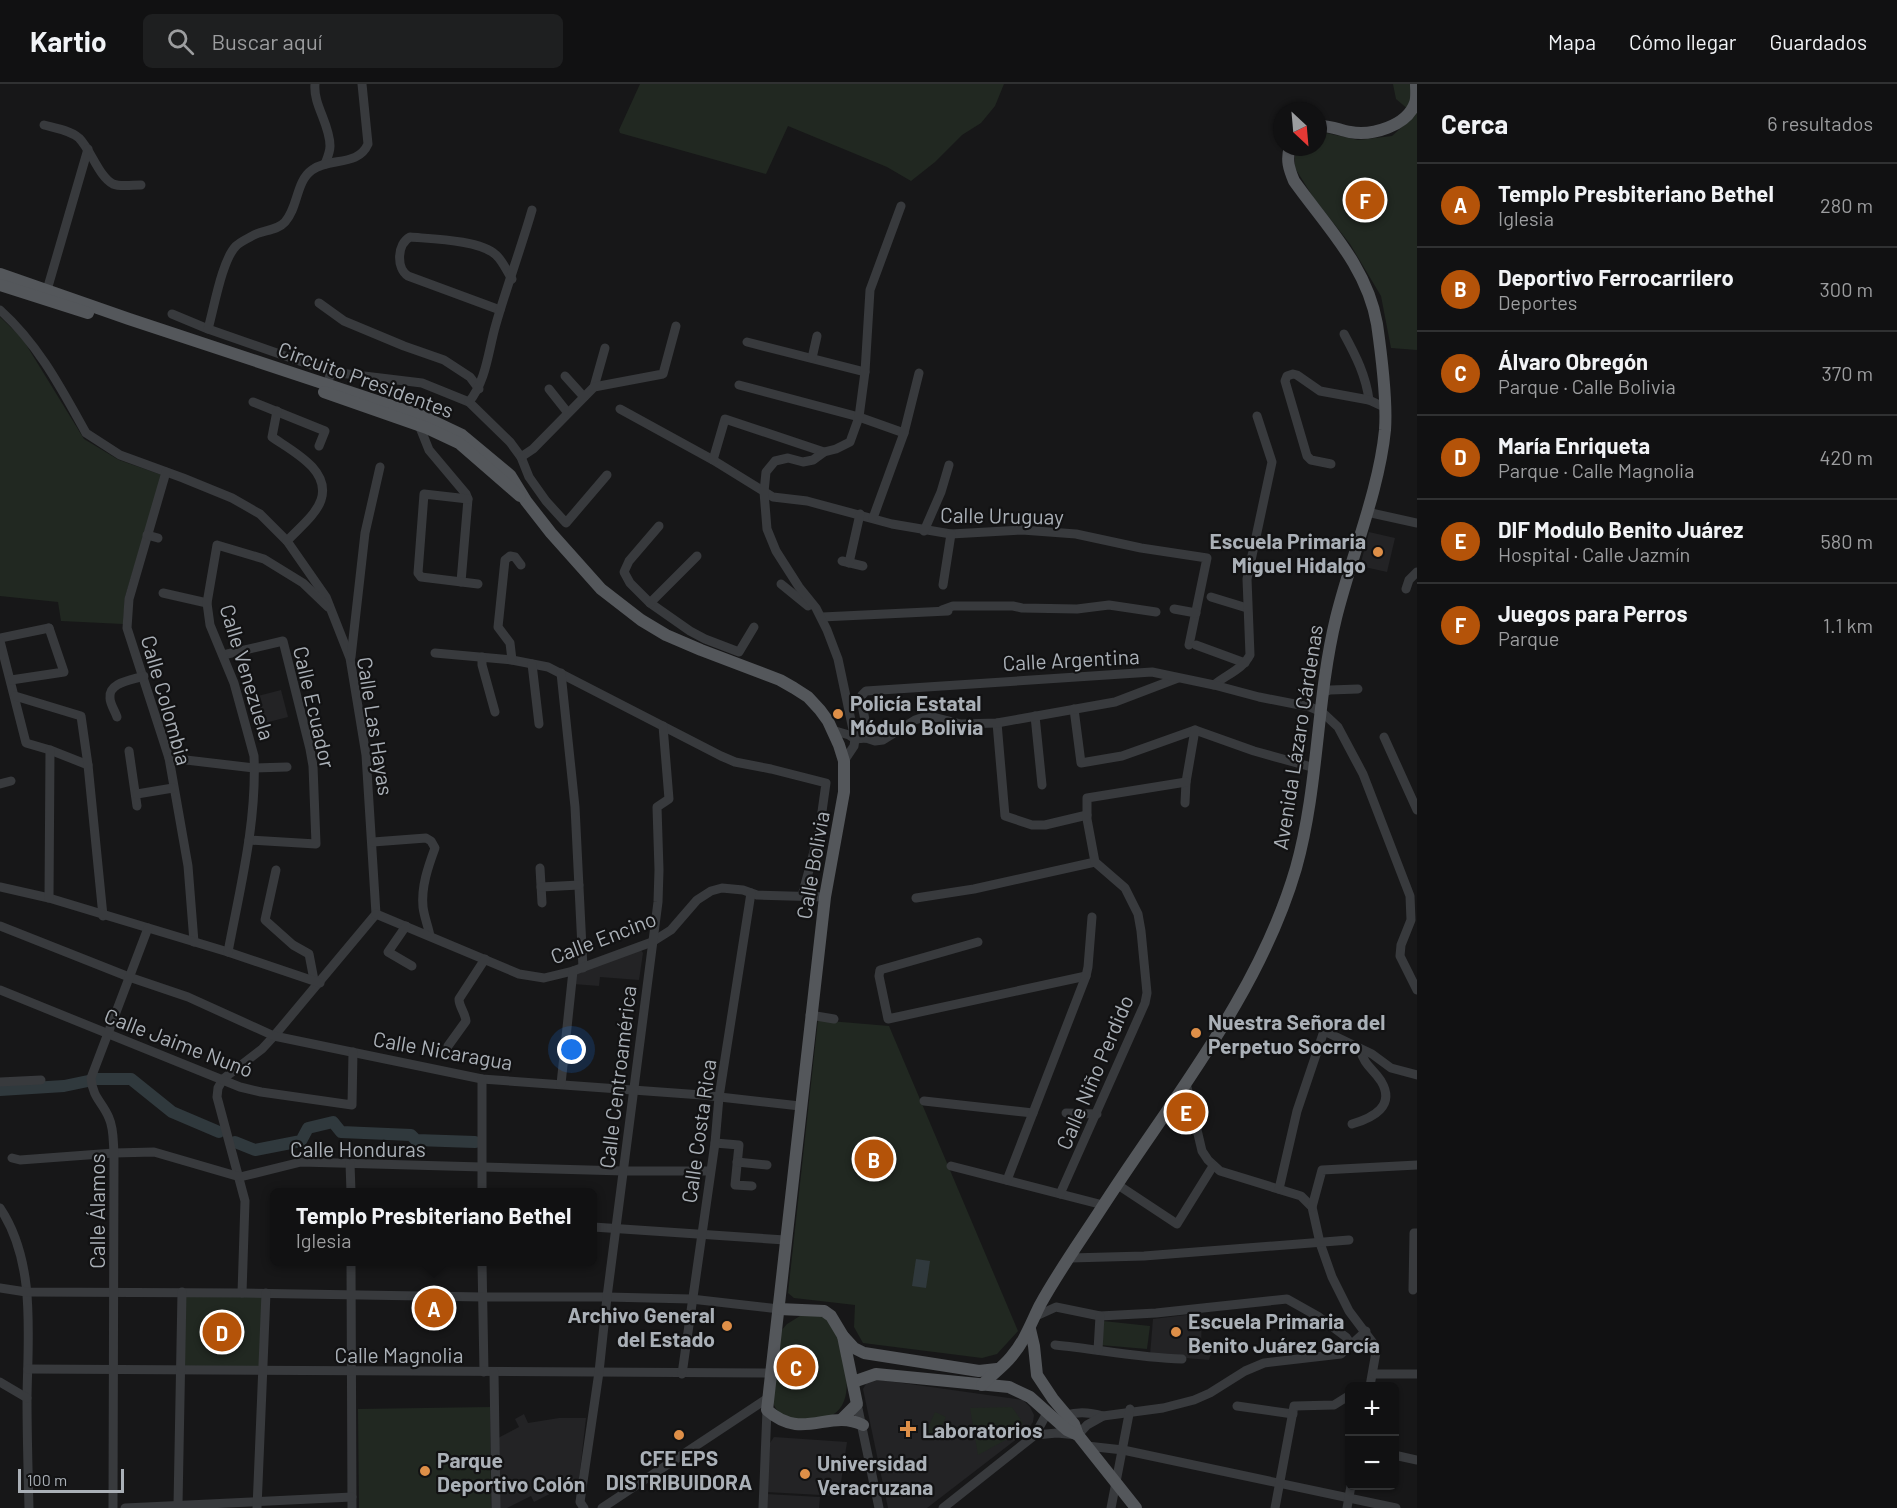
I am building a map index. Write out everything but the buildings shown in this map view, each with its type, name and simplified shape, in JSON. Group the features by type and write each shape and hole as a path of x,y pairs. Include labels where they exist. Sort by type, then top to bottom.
{"main road":[{"path":"1327,127 1350,132 1369,133 1386,128 1407,115 1415,104 1416,84"},
{"name":"Avenida Lázaro Cárdenas","path":"982,1385 1010,1359 1041,1304 1103,1205 1186,1083 1239,998 1279,914 1296,868 1315,768 1336,618 1367,512 1385,428 1377,323 1366,288 1359,270 1345,248 1294,181 1288,168 1288,156"},
{"name":"Circuito Presidentes","path":"0,274 422,416 462,435 510,475 526,501"},
{"name":"Circuito Presidentes","path":"0,285 144,331 419,425 459,442 526,501"},
{"name":"Calle Bolivia","path":"526,501 550,533 601,589 641,620 666,635 703,645 780,680 808,697 820,710 832,730 844,761 844,792 825,897 810,1015 778,1323 767,1404"},
{"path":"781,1292 787,1302 797,1310"},
{"path":"779,1309 824,1311 837,1323 843,1336 857,1404 842,1419"},
{"path":"778,1323 786,1315 797,1310"},
{"path":"1032,1323 1037,1376 1053,1400 1074,1424 1078,1435 1136,1508"},
{"path":"843,1336 854,1348 864,1353 979,1371 997,1369"},
{"path":"1010,1359 1022,1356 1031,1359 1036,1366"},
{"path":"853,1382 876,1374 1018,1390 1030,1397 1066,1430 1078,1435"},
{"path":"1047,1413 1053,1400"},
{"path":"767,1404 777,1419 788,1424 805,1425 842,1419 863,1425"}],"street":[{"path":"315,84 314,92 328,130 331,148 324,165"},
{"path":"208,329 224,267 235,247 255,234 278,227 286,221 305,177 310,171 324,165 356,158 365,152 368,144 362,84"},
{"path":"44,125 78,136 108,181 116,185 141,185"},
{"path":"47,290 88,148"},
{"path":"844,761 854,746 855,739 838,659 822,617 792,577 767,529 764,492 766,472 776,461 788,458 803,462 813,460 824,452 850,442 859,417 865,372 870,290 902,206"},
{"path":"469,402 479,389 500,310 512,279 532,210"},
{"path":"500,310 403,273 400,267 401,246 404,240 410,237 450,240 487,249 497,256 512,279"},
{"path":"319,303 344,321 444,360 470,377 479,389"},
{"name":"Calle Las Hayas","path":"0,309 34,346 58,382 86,433 120,455 232,498 260,514 287,541 326,597 350,658 366,755 376,914"},
{"path":"172,314 331,372 422,384 469,402 510,442 521,457 529,477 546,501 566,522 608,475"},
{"path":"594,387 663,374 676,326"},
{"path":"1344,334 1359,362 1367,385 1369,400"},
{"path":"812,358 817,336"},
{"path":"747,342 865,372"},
{"path":"521,457 533,449 594,387 605,348"},
{"path":"327,385 331,372"},
{"path":"873,518 904,433 919,373"},
{"path":"1331,464 1311,460 1307,456 1285,381 1287,376 1293,374 1320,391 1369,400 1384,407"},
{"path":"565,376 584,397"},
{"path":"739,385 859,417 904,433"},
{"path":"549,390 568,413"},
{"path":"254,402 325,431 319,446"},
{"name":"Calle Uruguay","path":"620,409 713,460 772,497 807,501 924,531 951,534 1022,530 1076,534 1141,548 1207,558 1196,613"},
{"path":"277,411 272,437 315,467 321,483 321,500 287,541"},
{"path":"1214,685 1245,663 1250,655 1247,579 1272,462 1257,416"},
{"path":"713,460 725,419 824,452"},
{"path":"419,425 429,450 468,499 461,582"},
{"path":"924,531 941,492 949,465"},
{"path":"350,658 365,533 380,467"},
{"name":"Calle Colombia","path":"166,472 129,599 127,628 169,758 188,866 194,942"},
{"path":"468,499 424,494 418,573 421,577 478,584"},
{"path":"1367,512 1417,524"},
{"path":"860,514 845,562 863,566"},
{"path":"659,526 629,561 624,572 630,583 650,603 690,632 703,645 739,652 754,627"},
{"path":"943,585 951,534"},
{"path":"147,535 158,538"},
{"name":"Calle Venezuela","path":"228,952 249,840 254,756 234,683 210,625 207,603 217,545 264,559 303,583 330,609"},
{"path":"512,660 510,643 498,627 502,582 506,560 510,556 515,557 521,565"},
{"path":"650,603 697,556"},
{"path":"1406,589 1409,580 1417,572"},
{"path":"781,584 809,606 816,608"},
{"path":"163,593 207,603"},
{"path":"1211,597 1247,608"},
{"path":"822,617 942,610 989,612 1013,611 1022,608 1077,609 1109,605 1156,612"},
{"path":"1174,609 1196,613 1193,645 1245,663"},
{"path":"11,680 64,672 52,625 0,640 26,743 88,765"},
{"name":"Calle Ecuador","path":"223,655 283,641 313,766 316,844 249,840"},
{"path":"435,653 512,660 561,673 735,762 826,783 819,833 802,896"},
{"path":"482,657 482,665 495,712"},
{"path":"532,664 539,724"},
{"name":"Calle Argentina","path":"866,738 861,700 866,691 1152,672 1310,707 1322,712"},
{"path":"561,673 575,807 579,885 578,969 561,1084"},
{"path":"117,717 109,697 111,690 116,685 144,676"},
{"path":"832,730 855,739 866,738 875,741 883,740 924,717 972,725 997,723 1115,702 1178,678"},
{"path":"1324,692 1358,689"},
{"path":"15,696 81,716 103,916"},
{"path":"1074,709 1082,763 1122,756 1195,730 1254,751 1315,768"},
{"path":"1322,712 1338,728 1372,793 1410,896 1414,921 1400,951 1400,956 1417,990"},
{"path":"1035,716 1042,785"},
{"path":"997,723 1005,816 1032,825 1045,825 1087,815"},
{"name":"Calle Centroamérica","path":"584,1508 580,1502 599,1372 658,902 657,807 669,799 663,726"},
{"path":"1185,803 1186,782 1195,730"},
{"path":"1384,738 1417,810"},
{"path":"49,898 50,750"},
{"path":"129,751 137,806"},
{"path":"169,758 254,768 287,767"},
{"path":"0,783 11,781"},
{"path":"916,898 974,889 1095,862 1087,815 1087,798 1186,782"},
{"path":"136,794 173,788"},
{"path":"373,842 426,838 432,841 435,848 428,867 423,907 430,936"},
{"name":"Calle Niño Perdido","path":"1060,1194 1098,1114 1145,1003 1147,993 1138,914 1125,888 1095,862"},
{"path":"540,868 542,903"},
{"path":"276,870 265,920 293,945 309,954 317,981"},
{"path":"541,887 579,885"},
{"path":"0,887 49,898 317,981"},
{"name":"Calle Encino","path":"376,914 519,974 544,978 578,969 652,942 671,930 698,900 711,891 722,888 751,893 825,897"},
{"name":"Calle Costa Rica","path":"682,1374 715,1143 719,1097 751,893"},
{"path":"242,1293 245,1201 217,1097 218,1088 223,1079 274,1036 317,981 376,914"},
{"path":"1007,1180 1086,976 1092,916"},
{"name":"Calle Nicaragua","path":"0,926 188,998 274,1036 482,1078 719,1097 800,1106"},
{"path":"406,926 388,952 412,966"},
{"name":"Calle Álamos","path":"113,1508 114,1153 112,1125 95,1096 91,1078 148,928"},
{"path":"978,942 880,970 879,976 888,1019 1086,976"},
{"path":"447,1046 466,1020 459,1005 459,999 485,959"},
{"name":"Calle Jaime Nunó","path":"0,990 240,1087 261,1092 352,1105 353,1052"},
{"path":"810,1015 834,1019"},
{"path":"1279,1189 1297,1111 1324,1031 1391,1068 1417,1075"},
{"path":"1352,1124 1376,1115 1383,1107 1385,1098 1385,1088 1379,1078 1363,1062 1360,1049"},
{"path":"482,1078 482,1188"},
{"path":"0,1082 40,1080"},
{"path":"1186,1083 1202,1151 1213,1166 1220,1171 1301,1196 1312,1207"},
{"path":"924,1101 1033,1113"},
{"path":"1066,1113 1098,1114"},
{"path":"715,1143 739,1146 735,1185 752,1186"},
{"path":"12,1158 20,1160 154,1152 240,1177"},
{"name":"Calle Honduras","path":"240,1177 301,1162 710,1172"},
{"path":"737,1162 767,1165"},
{"path":"350,1163 351,1188"},
{"path":"1417,1165 1322,1170 1312,1207 1320,1243 1340,1295 1349,1311 1374,1342 1376,1352 1370,1382 1417,1374"},
{"path":"951,1166 1103,1205"},
{"path":"1118,1185 1177,1224 1213,1166"},
{"path":"0,1208 9,1221 21,1252 26,1292 29,1508"},
{"path":"597,1227 785,1240"},
{"path":"1413,1290 1415,1233"},
{"path":"1070,1258 1144,1256 1349,1240"},
{"path":"351,1266 352,1508"},
{"path":"482,1266 484,1372"},
{"path":"0,1288 26,1292 483,1297 607,1296 691,1299 779,1309"},
{"path":"178,1505 182,1292"},
{"path":"257,1504 266,1293"},
{"path":"1032,1323 1056,1307 1101,1316 1156,1313 1287,1299 1319,1317 1346,1337 1352,1346"},
{"path":"1098,1350 1101,1316"},
{"path":"1035,1435 1056,1433 1078,1435 1087,1425 1103,1416 1194,1400 1219,1388 1245,1371 1264,1364 1335,1356 1347,1351 1366,1331"},
{"path":"1055,1345 1151,1358 1182,1359"},
{"name":"Calle Magnolia","path":"28,1369 770,1373"},
{"path":"494,1372 496,1508"},
{"path":"0,1383 27,1398"},
{"path":"1237,1406 1293,1410 1334,1405 1345,1398"},
{"path":"602,1508 767,1404"},
{"path":"763,1508 767,1404"},
{"path":"857,1404 879,1508"},
{"path":"1275,1508 1293,1410"},
{"path":"1111,1508 1130,1411"},
{"path":"1066,1415 1075,1412 1091,1412 1103,1416"},
{"path":"943,1508 1035,1435 1047,1413"},
{"path":"1087,1446 1123,1450 1396,1508"},
{"path":"1399,1456 1417,1460"},
{"path":"1347,1508 1350,1490"},
{"path":"126,1508 257,1504 352,1497"}],"shaded area":[{"path":"640,84 1004,84 995,106 981,123 962,135 935,162 911,181 887,167 788,126 766,174 620,133 619,130"},
{"path":"1393,84 1417,84 1417,350 1391,348 1381,296 1350,244 1313,197 1295,168 1295,156 1327,156 1327,133 1358,140 1392,136 1415,115 1396,99"},
{"path":"0,317 22,338 84,439 119,460 162,475 125,597 123,624 61,621 58,602 0,596"},
{"name":"Escuela Primaria Miguel Hidalgo","path":"1369,532 1395,538 1387,572 1360,566"},
{"path":"281,690 288,717 257,725 250,698"},
{"path":"640,949 643,953 639,980 600,977 599,986 573,984 575,972"},
{"path":"818,1020 889,1026 1018,1331 997,1354 982,1358 863,1343 854,1327 855,1305 794,1298 788,1293"},
{"path":"916,1259 930,1261 926,1288 912,1286"},
{"path":"182,1292 266,1293 262,1372 180,1371"},
{"name":"Escuela Primaria Benito Juárez García","path":"1202,1313 1201,1346 1213,1347 1209,1360 1150,1355 1153,1319"},
{"path":"800,1316 821,1316 831,1323 838,1338 846,1372 846,1392 839,1409 832,1415 814,1421 803,1421 786,1416 776,1409 772,1400 781,1331"},
{"path":"1103,1321 1150,1326 1147,1349 1100,1345"},
{"path":"874,1379 1023,1400 1034,1415 1033,1422 1027,1431 927,1508 888,1508 863,1389 867,1382"},
{"name":"Parque Deportivo Colón","path":"490,1407 491,1508 359,1508 358,1409"},
{"path":"1012,1407 1023,1423 1011,1437 978,1455 970,1408"},
{"path":"935,1412 946,1417 937,1437 926,1432"},
{"path":"524,1414 528,1423 559,1418 586,1418 579,1479 534,1502 531,1496 507,1508 499,1508 498,1438 519,1427 515,1419"},
{"name":"Universidad Veracruzana","path":"774,1437 847,1442 839,1496 766,1492 770,1443"},
{"path":"766,1494 820,1497 819,1508 766,1508"}],"waterway":[{"path":"97,1079 131,1079 172,1112 219,1132"},
{"path":"0,1090 64,1086 88,1081"},
{"path":"235,1142 255,1150 301,1141 308,1128 333,1122 341,1132 411,1135 416,1140 475,1142"}],"place":[{"name":"Juegos para Perros","path":"1365,200"},
{"name":"Escuela Primaria Miguel Hidalgo","path":"1378,552"},
{"name":"Policía Estatal Módulo Bolivia","path":"838,714"},
{"name":"Nuestra Señora del Perpetuo Socrro","path":"1196,1033"},
{"name":"DIF Modulo Benito Juárez","path":"1186,1112"},
{"name":"Deportivo Ferrocarrilero","path":"874,1159"},
{"name":"Templo Presbiteriano Bethel","path":"434,1308"},
{"name":"Archivo General del Estado","path":"727,1326"},
{"name":"María Enriqueta","path":"222,1332"},
{"name":"Escuela Primaria Benito Juárez García","path":"1176,1332"},
{"name":"Álvaro Obregón","path":"796,1367"},
{"name":"Laboratorios","path":"908,1429"},
{"name":"CFE EPS DISTRIBUIDORA","path":"679,1435"},
{"name":"Parque Deportivo Colón","path":"425,1471"},
{"name":"Universidad Veracruzana","path":"805,1474"}]}
